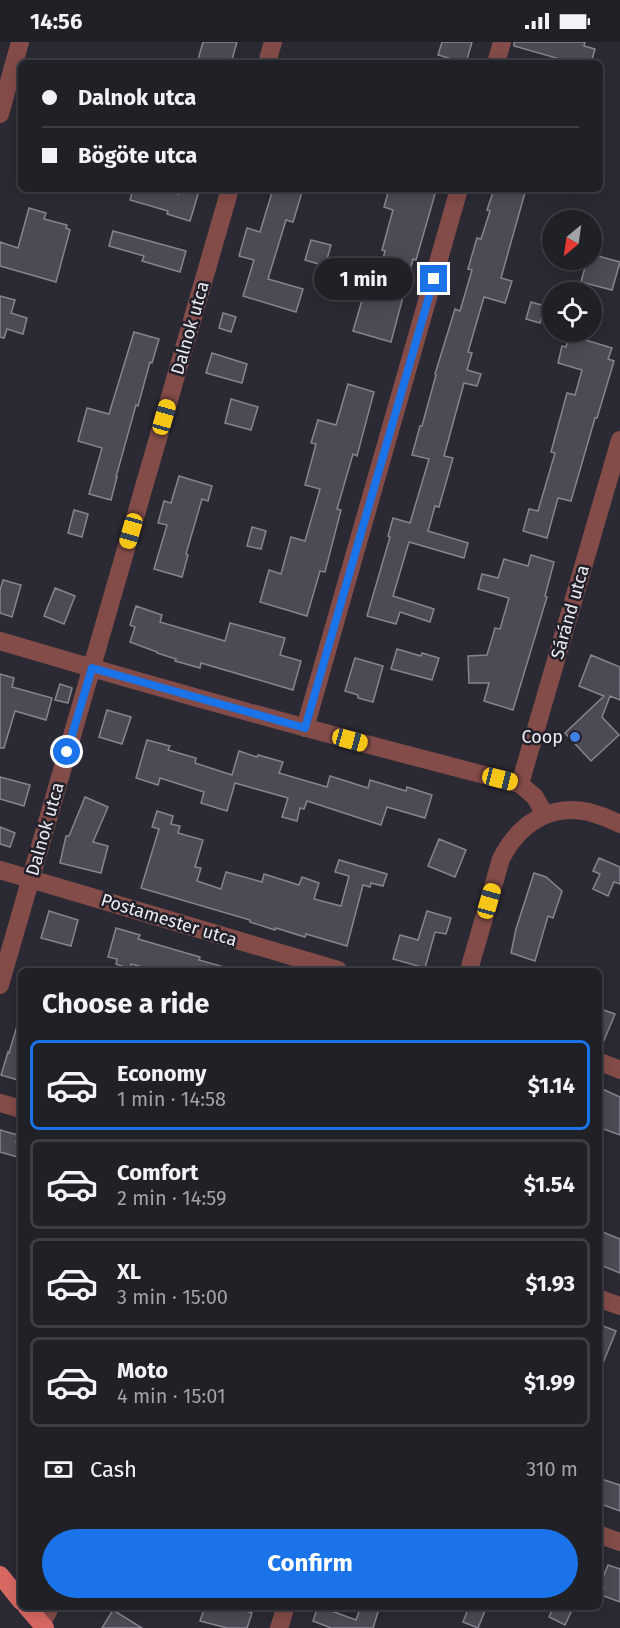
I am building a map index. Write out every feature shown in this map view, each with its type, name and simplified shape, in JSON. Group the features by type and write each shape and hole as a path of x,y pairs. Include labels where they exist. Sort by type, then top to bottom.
{"main road":[{"path":"0,1575 18,1597"},
{"path":"29,1610 43,1626"}],"street":[{"path":"0,114 20,42"},
{"path":"268,60 273,42"},
{"path":"497,60 502,42"},
{"name":"Dalnok utca","path":"0,985 229,192"},
{"path":"305,728 458,192"},
{"name":"Sáránd utca","path":"520,784 620,440"},
{"path":"0,640 305,728 520,784 535,797 545,815"},
{"path":"471,968 501,859 508,844 518,832 531,822 558,811 587,812 620,824"},
{"name":"Postamester utca","path":"0,870 331,968"},
{"path":"602,1063 620,1070"},
{"path":"0,1103 18,1108"},
{"path":"602,1299 620,1306"},
{"path":"602,1535 620,1542"},
{"path":"43,1626 49,1610"},
{"path":"279,1628 285,1610"}],"building":[{"path":"203,42 237,42 232,60 198,60"},
{"path":"442,42 472,42 467,60 456,60 438,55"},
{"path":"514,42 585,42 584,46 595,49 592,60 563,60 514,46"},
{"path":"132,192 179,194 179,192 199,192 190,221 167,214 168,211 130,200"},
{"path":"272,192 302,192 293,222 286,220 268,279 303,289 296,312 243,296 254,260 239,256 247,228 260,232"},
{"path":"388,192 435,194 416,260 413,259 391,342 353,331 365,290 345,285 350,270 378,278 385,251 382,250 393,210 384,207"},
{"path":"493,192 525,192 501,278 512,281 505,303 484,297 468,352 472,353 467,370 481,374 477,386 464,383 444,456 453,458 439,507 435,506 428,531 468,543 464,558 409,542 393,596 434,609 430,622 400,612 396,624 367,616 390,537 388,536 393,518 410,523 429,459 412,455 455,309 460,311 472,270 468,269 477,238 481,239 490,211 487,210"},
{"path":"29,208 46,213 44,219 67,225 66,228 70,230 56,282 0,266 0,242 18,248"},
{"path":"113,231 186,251 180,272 142,261 144,256 109,246"},
{"path":"311,240 331,245 325,266 305,260"},
{"path":"602,257 620,262 612,290 602,287 602,282 581,282 584,270 602,270"},
{"path":"0,296 15,300 11,313 27,318 23,334 7,329 4,338 0,337"},
{"path":"531,302 542,305 540,323 526,319"},
{"path":"223,313 236,317 231,332 219,328"},
{"path":"134,332 159,339 138,406 136,405 111,500 89,494 102,448 78,441 87,408 109,414"},
{"path":"567,342 592,342 612,348 608,359 614,361 571,501 558,498 547,538 523,531 529,509 538,511 555,453 551,452 567,393 575,395 582,370 558,363 562,346 566,347"},
{"path":"212,353 247,364 242,383 206,373"},
{"path":"348,384 374,392 357,456 353,454 337,509 341,510 325,572 320,571 307,616 260,602 269,570 281,574 291,537 305,541 320,489 305,485 316,444 311,443 318,420 336,425"},
{"path":"231,399 258,407 251,430 225,423"},
{"path":"179,476 212,486 208,501 202,499 186,554 188,555 182,577 154,569 167,525 158,523 164,501 171,503"},
{"path":"74,510 88,514 82,537 68,533"},
{"path":"252,527 266,531 261,549 247,546"},
{"path":"531,555 554,562 545,596 547,597 513,710 484,701 489,683 469,683 468,656 487,655 495,628 500,629 509,598 478,589 482,574 498,578 504,559 528,566"},
{"path":"3,580 21,585 12,617 0,613 0,590"},
{"path":"55,588 75,596 64,624 44,616"},
{"path":"136,606 162,615 160,622 225,641 230,623 285,638 280,655 301,661 293,690 201,663 200,668 175,661 176,659 130,642 135,627 130,625"},
{"path":"397,649 421,656 422,653 439,658 432,680 391,669"},
{"path":"591,655 620,667 620,700 610,696 602,717 619,735 591,761 565,733 604,696 579,686"},
{"path":"355,658 383,666 373,702 345,691"},
{"path":"0,674 14,678 12,687 52,698 46,720 15,711 4,748 0,748"},
{"path":"60,684 72,688 68,703 55,700"},
{"path":"107,710 131,717 122,744 99,737"},
{"path":"147,740 170,746 168,750 196,758 195,763 232,775 239,751 283,762 279,773 327,787 330,776 368,788 370,780 406,791 407,787 432,795 425,818 387,807 381,825 307,801 304,809 300,808 297,821 282,817 288,798 235,783 227,811 201,803 204,792 160,778 158,785 136,778"},
{"path":"0,777 30,785 24,806 0,799"},
{"path":"85,797 108,807 93,842 108,846 101,873 60,863 66,836 69,836"},
{"path":"157,811 173,816 171,824 180,826 178,833 203,840 195,867 201,868 197,881 221,889 226,872 262,882 264,874 299,885 302,877 319,883 314,899 341,906 349,876 335,872 339,860 387,874 383,886 371,883 370,887 363,885 347,946 306,934 305,937 276,928 275,930 250,922 250,920 141,888 159,829 152,827"},
{"path":"0,827 15,833 10,847 0,844"},
{"path":"439,839 466,850 455,877 428,866"},
{"path":"599,858 620,867 620,884 614,882 608,896 593,889 600,874 593,871"},
{"path":"534,873 546,877 562,891 553,918 548,916 535,961 511,953 516,929"},
{"path":"49,911 78,920 71,946 41,938"},
{"path":"427,911 451,918 446,934 435,932 425,968 393,959 400,935 418,940"},
{"path":"116,928 140,935 138,939 200,957 199,960 224,967 146,968 131,964 130,968 127,968 116,964 117,959 108,957"},
{"path":"602,1009 615,1014 602,1045"},
{"path":"18,1026 18,1080 1,1075"},
{"path":"602,1089 620,1097 620,1135 602,1128"},
{"path":"0,1130 18,1135 16,1142 18,1142 18,1157 0,1152"},
{"path":"602,1232 620,1239 620,1273 602,1266"},
{"path":"602,1326 616,1331 602,1366"},
{"path":"602,1479 620,1485 620,1511 602,1504"},
{"path":"608,1565 620,1569 620,1602 602,1595 604,1587 602,1580"},
{"path":"113,1610 142,1628 102,1628"},
{"path":"204,1610 243,1610 252,1613 247,1628 227,1628 200,1621"},
{"path":"317,1610 329,1610 356,1620 360,1610 379,1610 373,1628 331,1628 313,1621"},
{"path":"468,1610 485,1610 478,1628 463,1622"},
{"path":"552,1610 572,1610 565,1625 549,1617"}],"place":[{"name":"Coop","path":"575,737"}],"route":[{"path":"67,752 92,668 305,728 434,279"}]}
